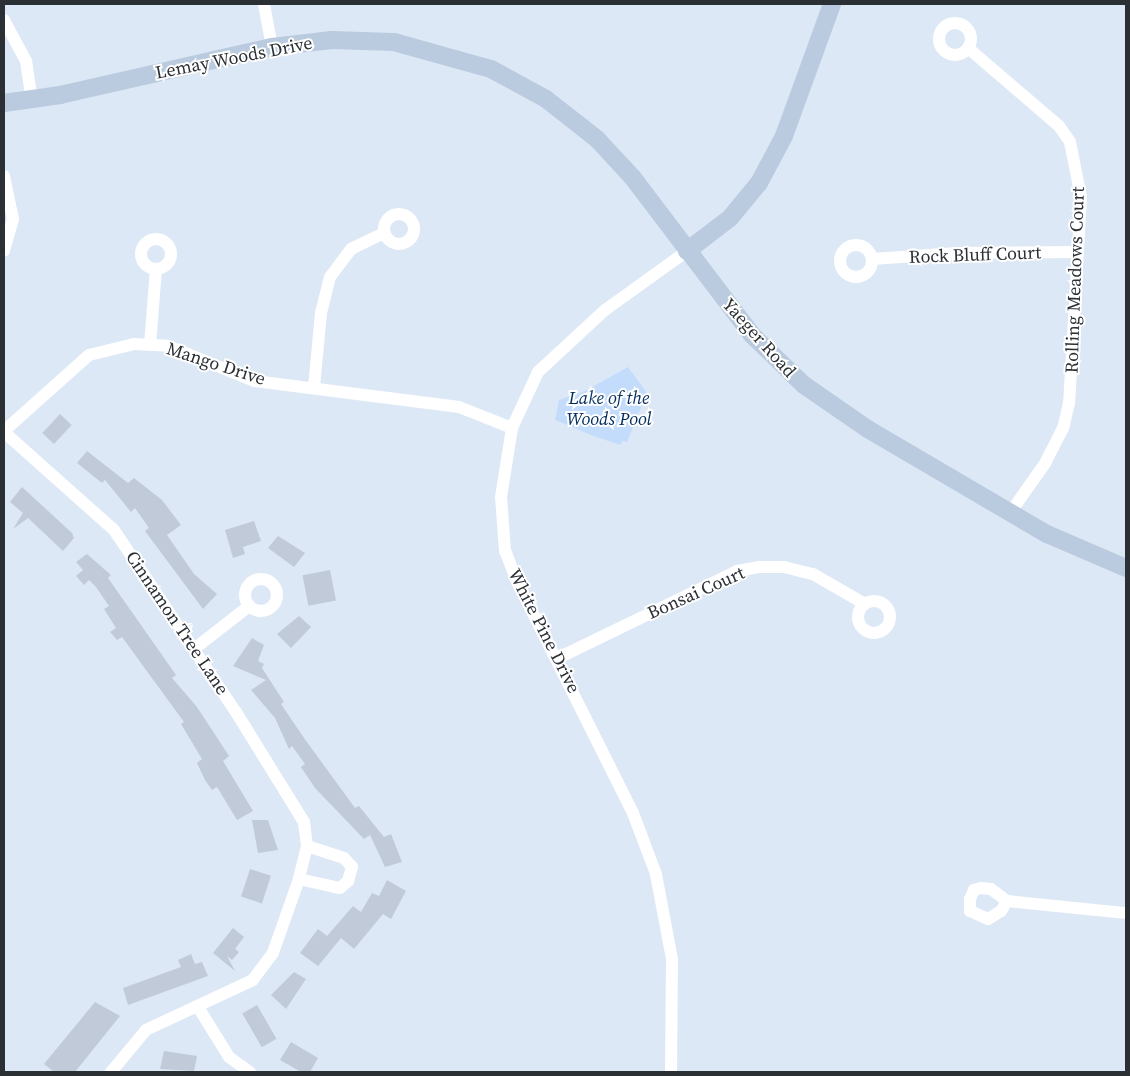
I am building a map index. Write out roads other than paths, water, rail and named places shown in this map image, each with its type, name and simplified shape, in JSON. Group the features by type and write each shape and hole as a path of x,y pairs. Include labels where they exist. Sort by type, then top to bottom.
{"street":[{"path":"264,4 272,47"},
{"path":"687,251 730,218 759,184 784,136 832,4"},
{"path":"4,20 26,61 32,101"},
{"name":"Lemay Woods Drive","path":"4,104 32,101 272,47 332,40 394,42 454,56 518,82 597,139 633,178 687,251"},
{"name":"Rolling Meadows Court","path":"968,48 1039,106 1070,142 1082,197 1067,412 1046,462 1010,513"},
{"path":"4,176 8,220 4,251"},
{"path":"314,386 321,313 330,276 351,249 384,234"},
{"name":"White Pine Drive","path":"671,1072 672,959 656,874 633,813 505,551 501,497 512,428 538,372 565,342 687,251"},
{"name":"Yaeger Road","path":"687,251 752,335 804,385 858,423 1010,513 1071,547 1126,568"},
{"name":"Rock Bluff Court","path":"872,259 959,253 1078,252"},
{"path":"150,345 156,269"},
{"name":"Mango Drive","path":"4,432 89,356 134,344 168,346 254,381 314,386 459,407 512,428"},
{"name":"Cinnamon Tree Lane","path":"4,432 114,530 194,649 304,822 307,846 299,879 273,953 253,980 146,1030 111,1072"},
{"name":"Bonsai Court","path":"558,658 737,571 759,567 784,567 813,574 865,604"},
{"path":"194,649 249,606"},
{"path":"299,879 340,888 348,880 352,867 344,858 307,846"},
{"path":"1007,901 1126,913"},
{"path":"198,1007 229,1057 250,1072"}],"park label":[{"name":"Lake of the Woods Pool","path":"609,409"}]}
